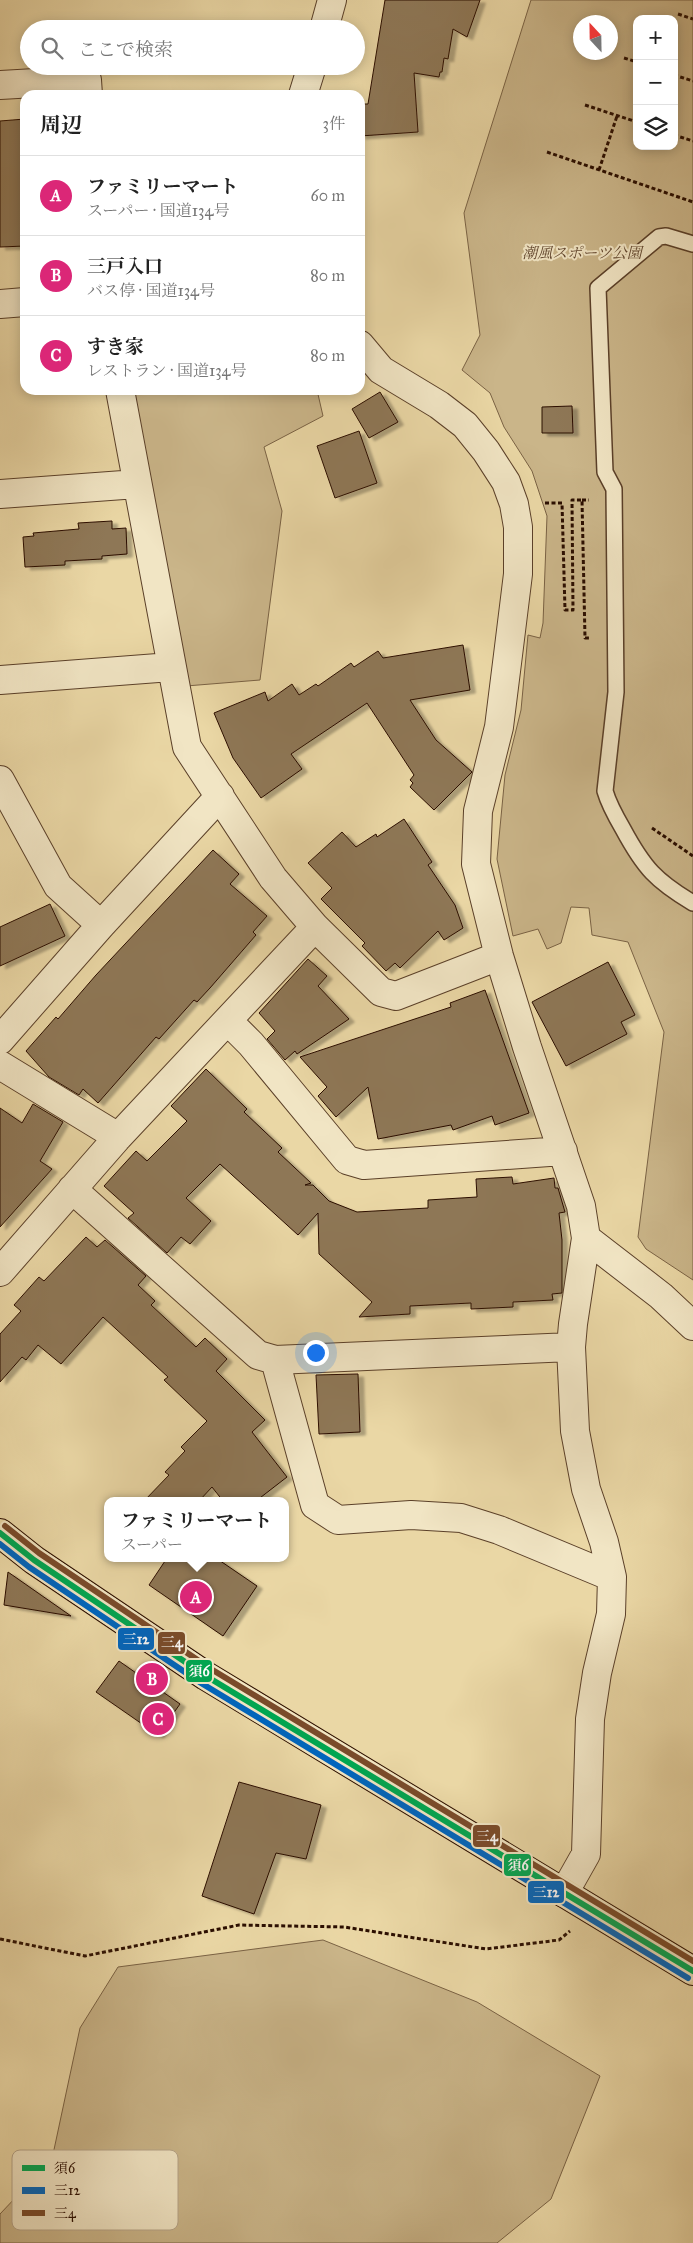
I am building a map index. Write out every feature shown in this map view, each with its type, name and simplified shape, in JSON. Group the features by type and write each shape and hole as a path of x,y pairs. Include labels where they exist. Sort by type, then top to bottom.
{"highway":[{"path":"0,1533 34,1560 206,1676 693,1971"}],"street":[{"path":"326,20 332,0"},
{"path":"305,90 309,75"},
{"path":"0,85 87,80 88,90"},
{"path":"0,304 20,302"},
{"path":"365,351 381,370 439,405 465,425 486,451 506,482 514,504 518,527 518,574 499,727 478,811 476,864 499,956 562,1151 582,1206 586,1238 571,1347 575,1430 578,1458 612,1577 612,1614 597,1673 590,1719 586,1854 564,1893"},
{"path":"121,395 187,746 273,878 315,928 381,992 396,996 499,956"},
{"path":"0,494 137,484"},
{"path":"0,680 171,666"},
{"path":"0,780 58,886 101,925"},
{"path":"0,1040 101,925 220,796"},
{"path":"0,1272 118,1137 315,928"},
{"path":"228,1021 252,1044 347,1160 364,1165 562,1151"},
{"path":"0,1065 118,1137"},
{"path":"72,1189 258,1355 275,1360 571,1347"},
{"path":"586,1238 661,1296 693,1326"},
{"path":"275,1360 315,1505 338,1520 410,1515 461,1518 499,1530 612,1577"}],"lane":[{"path":"693,244 666,236 659,237 598,288 605,472 614,489 616,692 605,791 608,802 638,858 658,880 693,903"}],"path":[{"path":"678,14 693,19"},
{"path":"624,58 633,61"},
{"path":"678,76 693,81"},
{"path":"585,105 633,121"},
{"path":"599,170 617,116"},
{"path":"678,136 693,141"},
{"path":"547,152 693,202"},
{"path":"514,504 562,503 565,610 574,610 572,500 582,500 585,638 595,638"},
{"path":"0,1939 85,1956 239,1925 344,1927 486,1949 558,1940 595,1911"}],"green space":[{"name":"潮風スポーツ公園","path":"531,0 693,0 693,1280 646,1249 638,1237 664,1032 628,942 592,935 589,908 571,907 561,943 547,949 538,929 513,936 497,859 505,775 521,710 528,635 540,638 543,623 547,516 532,471 504,427 490,393 462,370 480,335 464,213"},
{"path":"133,395 318,395 323,416 264,447 282,511 260,680 186,686"},
{"path":"323,1940 477,2002 600,2076 551,2199 497,2243 0,2243 0,2214 12,2201 12,2230 178,2230 178,2150 54,2150 80,2028 118,1967"}],"building":[{"path":"385,0 480,0 467,37 453,29 448,59 444,58 442,72 440,72 439,77 414,73 418,132 365,136 365,104 368,104"},
{"path":"20,119 20,246 0,247 0,121"},
{"path":"380,392 398,422 369,438 352,409"},
{"path":"572,406 573,433 542,433 542,407"},
{"path":"359,431 377,483 335,498 317,446"},
{"path":"112,521 112,529 126,528 127,554 102,556 102,559 65,561 65,565 25,567 23,537 34,536 33,533 79,529 78,523"},
{"path":"463,645 470,690 410,700 436,740 472,772 434,810 410,787 413,783 410,780 414,775 367,703 291,754 302,769 261,798 233,758 214,713 265,692 268,701 292,684 299,695 316,684 318,686 351,663 354,667 378,651 383,658"},
{"path":"404,819 432,862 428,865 455,905 463,928 444,940 438,931 400,968 395,963 386,971 362,946 365,943 321,899 332,888 308,863 342,832 356,847 376,834 377,837"},
{"path":"213,850 239,874 230,884 267,916 253,932 256,935 197,1002 194,1000 159,1039 156,1037 98,1103 83,1089 79,1095 49,1077 26,1051 56,1017 58,1019 96,975"},
{"path":"50,904 65,936 0,966 0,927"},
{"path":"308,959 327,976 318,986 349,1019 297,1054 295,1051 285,1060 267,1039 275,1031 259,1013"},
{"path":"608,962 635,1015 621,1022 627,1034 566,1066 532,1002"},
{"path":"485,990 529,1113 495,1125 492,1116 453,1130 451,1125 378,1139 368,1087 336,1117 318,1096 327,1087 300,1057 451,1007 450,1003"},
{"path":"206,1069 247,1109 244,1112 282,1148 278,1152 311,1183 305,1185 313,1185 329,1201 357,1212 428,1208 428,1200 477,1197 476,1179 512,1177 513,1184 554,1178 555,1188 558,1188 565,1212 559,1213 562,1240 562,1293 552,1294 553,1300 513,1302 513,1307 471,1309 471,1303 410,1306 410,1314 359,1317 372,1302 319,1254 318,1213 298,1235 220,1164 186,1198 211,1221 190,1244 181,1237 167,1253 128,1218 134,1213 104,1186 136,1151 147,1161 187,1121 171,1106"},
{"path":"33,1104 63,1122 40,1161 52,1169 0,1227 0,1108 22,1123"},
{"path":"86,1237 97,1247 105,1240 146,1276 138,1285 155,1301 151,1305 196,1347 205,1338 227,1359 216,1371 265,1420 252,1432 287,1477 261,1497 220,1497 212,1487 203,1497 148,1497 169,1475 165,1472 185,1451 181,1447 207,1421 164,1380 168,1377 103,1317 61,1364 38,1345 26,1360 22,1357 0,1382 0,1334 21,1311 14,1305 39,1277 44,1281"},
{"path":"358,1374 360,1432 319,1434 316,1375"},
{"path":"164,1562 222,1562 257,1586 223,1636 149,1585"},
{"path":"8,1572 71,1616 4,1605"},
{"path":"119,1661 180,1704 158,1735 96,1692"},
{"path":"239,1782 321,1805 306,1859 276,1853 254,1914 202,1896"}],"transit line":[{"name":"三4","path":"5,1526 39,1553 211,1669 693,1961"},
{"name":"須6","path":"0,1533 34,1560 206,1676 693,1971"},
{"name":"三12","path":"0,1544 29,1567 201,1683 688,1978"}],"place":[{"name":"ファミリーマート","path":"196,1597"},
{"name":"三戸入口","path":"152,1679"},
{"name":"すき家","path":"158,1719"}]}
